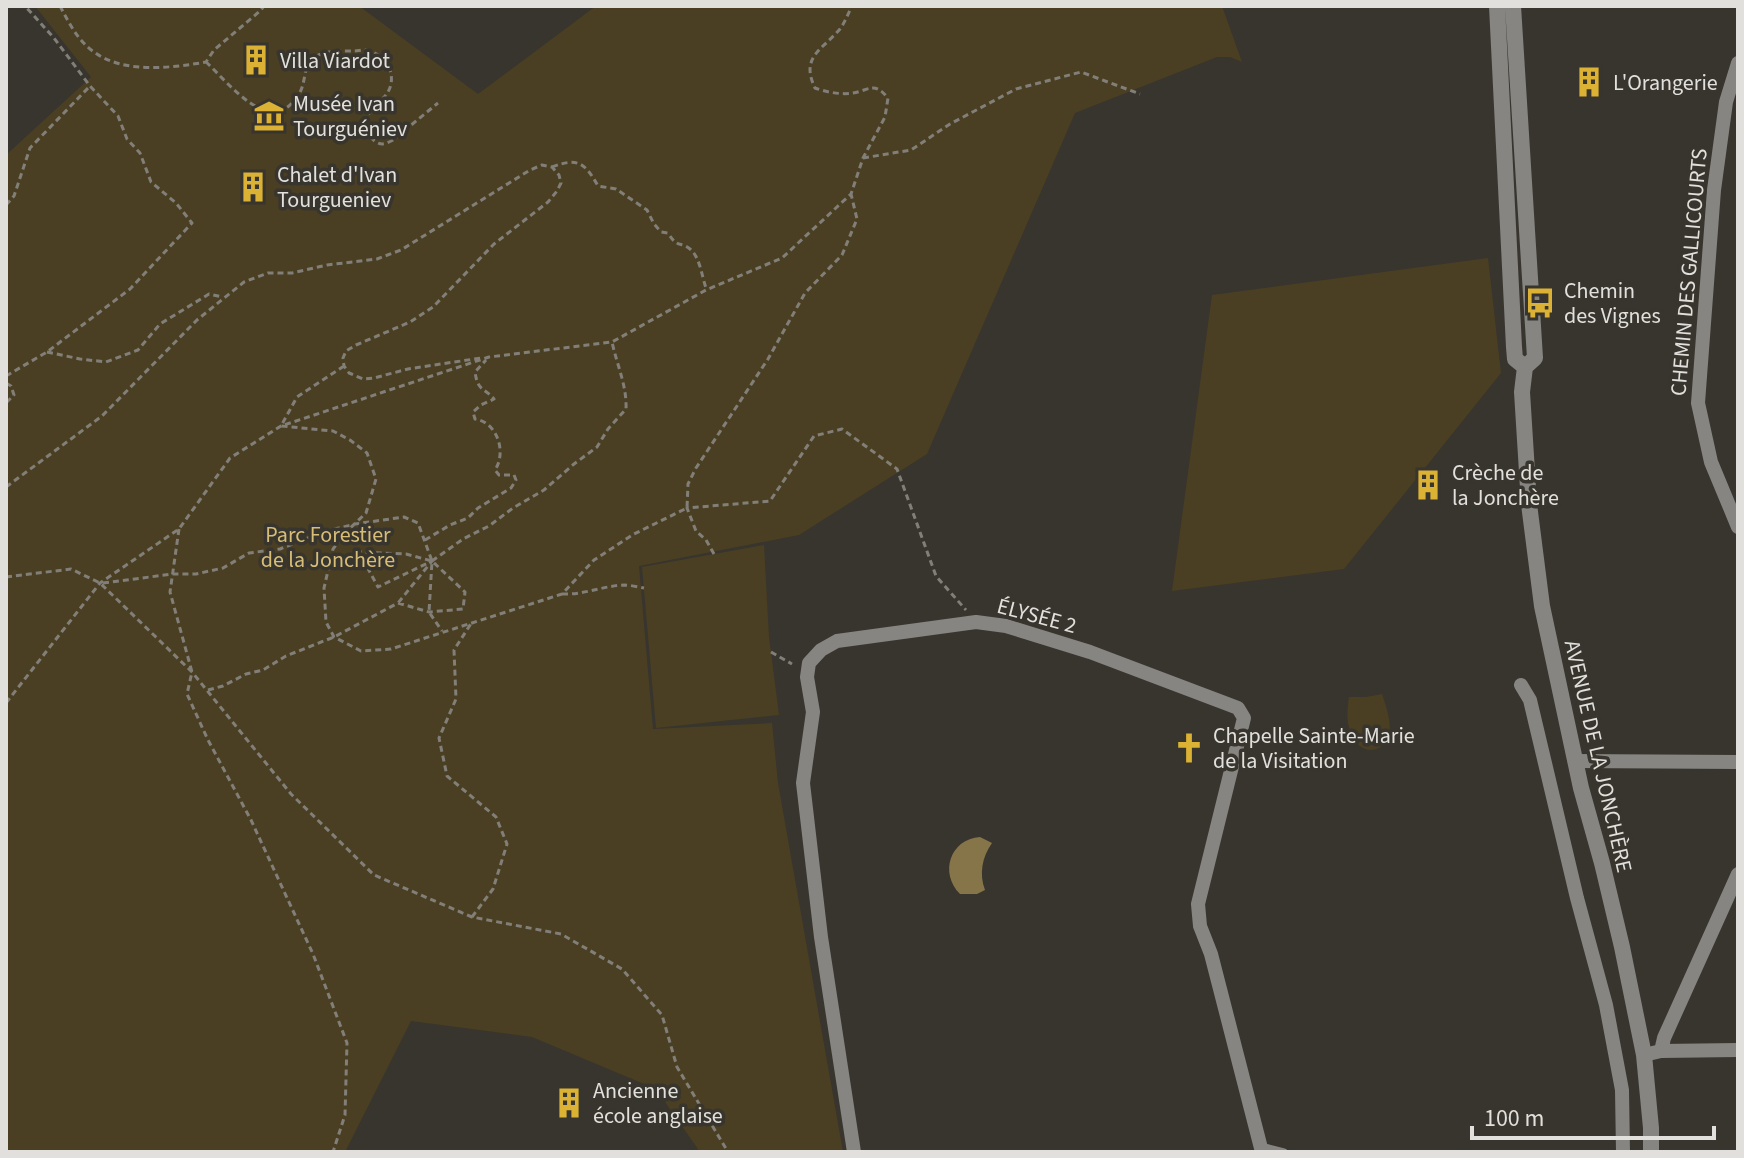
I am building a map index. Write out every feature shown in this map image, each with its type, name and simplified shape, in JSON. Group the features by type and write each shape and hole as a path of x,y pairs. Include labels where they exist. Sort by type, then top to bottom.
{"street":[{"name":"AVENUE DE LA JONCHÈRE","path":"1497,6 1514,347 1515,359 1525,367"},
{"name":"AVENUE DE LA JONCHÈRE","path":"1513,6 1535,358 1525,367 1522,392 1529,504 1540,592 1575,761 1652,1053 1651,1152"},
{"name":"CHEMIN DES GALLICOURTS","path":"1738,63 1726,102 1714,190 1698,403 1711,462 1738,527"},
{"name":"ÉLYSÉE 2","path":"808,671 809,663 821,650 837,641 976,622 1006,626 1090,652 1238,708 1244,718 1198,904 1200,926 1211,954 1261,1149"},
{"path":"808,671 813,712 803,783 821,937 854,1152"},
{"path":"1521,685 1530,700 1606,1005 1622,1090 1623,1152"},
{"path":"1575,761 1738,762"},
{"path":"1652,1053 1670,1024 1738,874"},
{"path":"1652,1053 1738,1050"}],"lane":[{"path":"1261,1149 1284,1152"}],"path":[{"path":"6,376 47,352 130,289 192,223 176,203 151,182 140,153 127,139 118,116 25,6"},
{"path":"60,6 70,26 95,54 128,65 148,67 206,62 214,50 264,6"},
{"path":"552,167 561,183 548,202 494,244 433,307 410,322 346,351 344,366 349,373 355,377 374,378 408,369 612,342 706,290 782,258 851,194 863,158 885,117 888,98 882,91 870,87 853,93 826,92 815,88 809,75 810,63 841,27 852,6"},
{"path":"206,62 249,104 271,111 282,109 298,96 308,63 313,57 337,51 366,50 378,55 387,62 391,73 388,91 366,119 370,137 378,143 386,144 393,140 438,103"},
{"path":"863,158 911,150 950,124 1016,89 1081,72 1140,94"},
{"path":"6,205 14,196 30,148 90,86"},
{"path":"6,487 102,416 197,320 244,282 268,273 292,273 377,259 401,250 542,165 552,167 575,161 585,166 598,186 616,189 647,210 661,232 668,233 675,243 689,248 697,261 706,290"},
{"path":"714,554 696,531 687,508 688,484 768,359 805,293 842,255 857,219 851,194"},
{"path":"47,352 106,362 138,350 160,324 209,294 225,298"},
{"path":"432,561 406,554 359,552 378,587 432,561 463,539 489,526 544,490 597,447 626,409 626,392 612,342"},
{"path":"6,703 100,583 179,529 230,458 281,426 489,357"},
{"path":"424,541 468,518 478,508 511,488 516,480 514,475 499,475 495,470 500,462 500,446 493,430 483,420 475,419 473,412 494,399 483,391 475,372 489,357"},
{"path":"281,426 297,397 344,366"},
{"path":"6,383 11,386 14,395 6,403"},
{"path":"281,426 333,431 367,453 376,479 366,513 333,549 324,588 326,622 334,637 361,651 391,649 562,594 579,595 623,585 644,588"},
{"path":"562,594 594,560 634,534 687,508 770,501 814,436 842,429 897,469 936,576 976,622"},
{"path":"100,583 196,574 223,568 249,553 280,549 323,532 404,517 418,523 432,561 465,592 463,609 429,612 398,603"},
{"path":"179,529 170,592 192,672 187,694 251,820 313,954 347,1043 345,1115 333,1152"},
{"path":"208,690 263,670 398,603 432,561"},
{"path":"432,561 429,612 443,633"},
{"path":"6,577 71,569 100,583 192,672 291,794 374,875 472,917 561,934 622,969 662,1015 677,1067 728,1152"},
{"path":"472,622 454,650 456,699 439,738 447,776 496,817 507,844 493,889 472,917"},
{"path":"771,652 808,671"}],"green space":[{"name":"Parc Forestier de la Jonchère","path":"35,6 359,6 478,94 596,6 1222,6 1242,62 1230,57 1217,57 1075,113 927,454 799,535 639,566 653,729 772,723 778,783 843,1152 700,1152 656,1089 532,1037 411,1021 345,1152 6,1152 6,155 91,77"},
{"path":"1488,258 1501,373 1344,569 1172,591 1212,295"},
{"path":"764,545 769,637 779,715 656,728 642,567"},
{"path":"1382,694 1390,727 1388,737 1379,748 1369,750 1358,745 1351,734 1347,716 1349,697"}],"shaded area":[{"path":"980,837 992,843 982,866 985,890 977,894 960,894 950,877 951,858 961,844"}],"place":[{"name":"Villa Viardot","path":"256,60"},
{"name":"L'Orangerie","path":"1589,82"},
{"name":"Musée Ivan Tourguéniev","path":"269,116"},
{"name":"Chalet d'Ivan Tourgueniev","path":"253,187"},
{"name":"Chemin des Vignes","path":"1540,303"},
{"name":"Crèche de la Jonchère","path":"1428,485"},
{"name":"Chapelle Sainte-Marie de la Visitation","path":"1189,748"},
{"name":"Ancienne école anglaise","path":"569,1103"}]}
